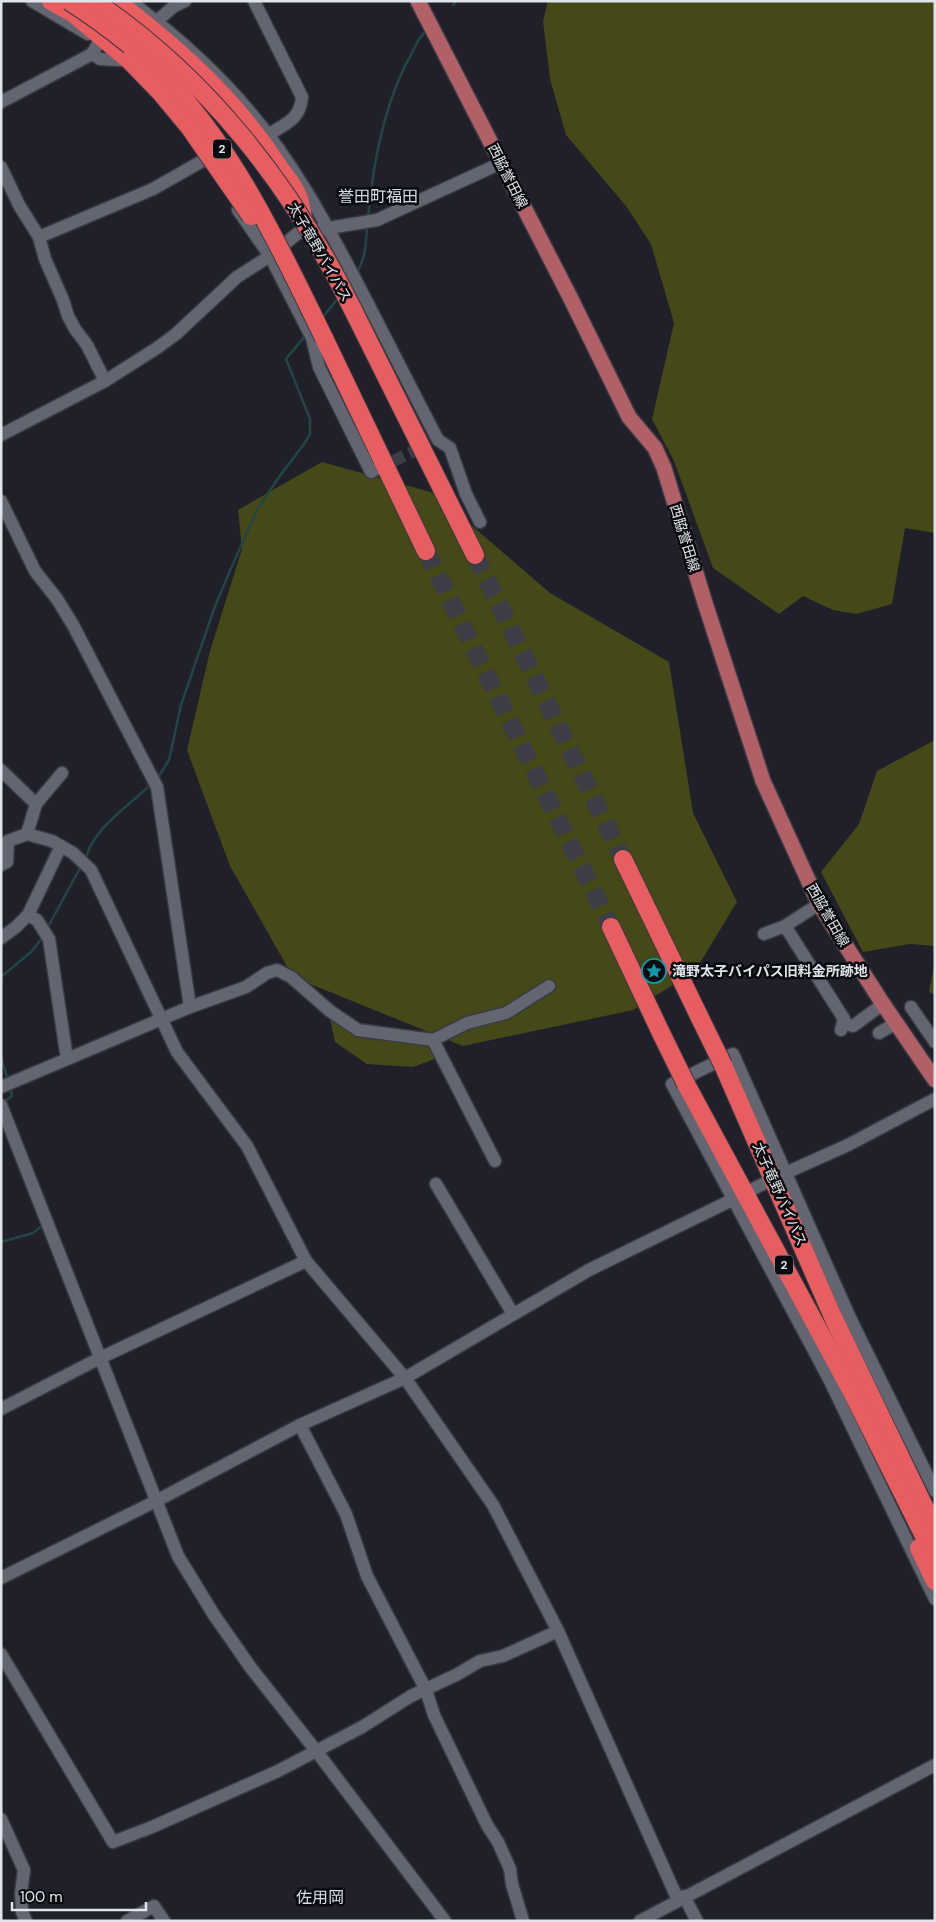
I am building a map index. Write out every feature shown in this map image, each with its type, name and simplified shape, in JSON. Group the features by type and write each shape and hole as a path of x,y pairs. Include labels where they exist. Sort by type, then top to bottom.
{"highway":[{"path":"51,1 74,14 161,93 190,128 302,294"},
{"name":"2","path":"68,1 138,52 171,84 200,117 228,157 246,186 302,294 426,551"},
{"name":"太子竜野バイパス","path":"94,1 148,40 184,72 215,104 270,173 304,221 334,271 475,555"},
{"path":"116,1 156,26 237,109 266,146 299,197 304,221"},
{"name":"太子竜野バイパス","path":"623,859 723,1065 834,1317 935,1558"},
{"name":"太子竜野バイパス","path":"611,927 686,1084 848,1384 879,1446 897,1465 935,1529"},
{"path":"897,1465 935,1504"},
{"path":"897,1465 935,1581"}],"main road":[{"name":"西脇誉田線","path":"418,1 570,297 629,417 655,448 664,468 705,603 763,781 819,904 894,1021 932,1070"}],"street":[{"path":"32,1 83,31 125,60 163,105 204,160 270,256 312,338 319,367 374,471"},
{"path":"130,1 156,26 213,72 250,112 298,177 328,227 434,442 450,448 466,494 480,522"},
{"path":"156,26 173,7 185,1"},
{"path":"254,1 302,97 301,108 297,116 268,135"},
{"path":"1,102 92,54 99,42"},
{"path":"92,54 100,59 125,60"},
{"path":"39,237 154,189 204,160"},
{"path":"1,435 105,381 176,334 237,277 270,256 298,233 377,220 501,163"},
{"path":"1,167 19,205 39,237 45,258 68,316 87,345 105,381"},
{"path":"1,501 35,571 57,599 73,625 156,787 190,1007"},
{"path":"1,770 36,804"},
{"path":"27,834 36,804 62,772"},
{"path":"1,865 8,862 5,838 27,834 52,841 61,846 73,853 91,870 177,1052 247,1146 306,1261 404,1378 493,1505 558,1631 681,1898 697,1921"},
{"path":"1,938 28,915 61,846"},
{"path":"764,934 785,926 819,904"},
{"path":"28,915 37,920 49,938 67,1059"},
{"path":"785,926 844,1019 842,1027 853,1026 883,1004"},
{"path":"1,1087 190,1007 246,987 267,973 277,970 291,977 330,1011 358,1030 433,1040 467,1024 506,1013 549,986"},
{"path":"879,1033 914,1005 935,1042"},
{"path":"433,1040 495,1161"},
{"path":"935,1491 850,1318 783,1174 733,1054 672,1084 735,1199 829,1379 935,1599"},
{"path":"783,1174 848,1145 935,1099"},
{"path":"1,1105 178,1556 214,1615 251,1668 445,1921"},
{"path":"751,1190 767,1182"},
{"path":"436,1184 513,1314"},
{"path":"1,1578 156,1501 300,1424 404,1378 589,1270 735,1199"},
{"path":"1,1410 100,1358 306,1261"},
{"path":"300,1424 346,1514 367,1576 426,1690 434,1715 451,1752 461,1768 487,1825 498,1842 510,1869 512,1884 523,1921"},
{"path":"1,1654 113,1842 152,1827 278,1771 362,1727 412,1696 480,1662 503,1656 558,1631"},
{"path":"640,1921 935,1765"},
{"path":"1,1819 24,1870 21,1893 22,1912 26,1921"},
{"path":"127,1921 154,1906 164,1921"}],"green space":[{"path":"548,1 935,1 935,533 905,528 892,604 856,614 833,610 803,596 779,614 713,568 674,461 652,419 674,323 651,244 626,206 566,135 550,79 543,21"},
{"path":"322,462 434,493 550,593 669,662 693,813 737,902 695,971 633,1010 463,1046 293,977 230,866 187,750 210,651 242,549 238,510"},
{"path":"935,740 935,946 910,944 863,952 821,872 859,824 877,771"},
{"path":"935,961 935,995 929,992"},
{"path":"329,1014 368,1039 431,1043 437,1058 413,1067 367,1064 335,1042"}],"waterway":[{"path":"453,5 457,1"},
{"path":"368,217 377,153 388,110 403,70 419,39 428,30"},
{"path":"357,273 364,255 367,225"},
{"path":"322,318 339,297"},
{"path":"157,779 169,760 181,705 214,609 229,573 258,508 310,434 310,419 286,359 306,335"},
{"path":"86,860 89,849 103,828 151,784"},
{"path":"48,927 81,866"},
{"path":"1,977 31,952 43,937"},
{"path":"1,1058 8,1080"},
{"path":"3,1103 12,1096 10,1088"},
{"path":"1,1242 33,1233 43,1225"}],"tunnel":[{"path":"377,469 429,444"},
{"path":"426,551 611,927"},
{"path":"475,555 623,859"}],"place":[{"name":"滝野太子バイパス旧料金所跡地","path":"654,971"}],"district":[{"name":"誉田町福田","path":"378,196"},
{"name":"佐用岡","path":"320,1897"}]}
